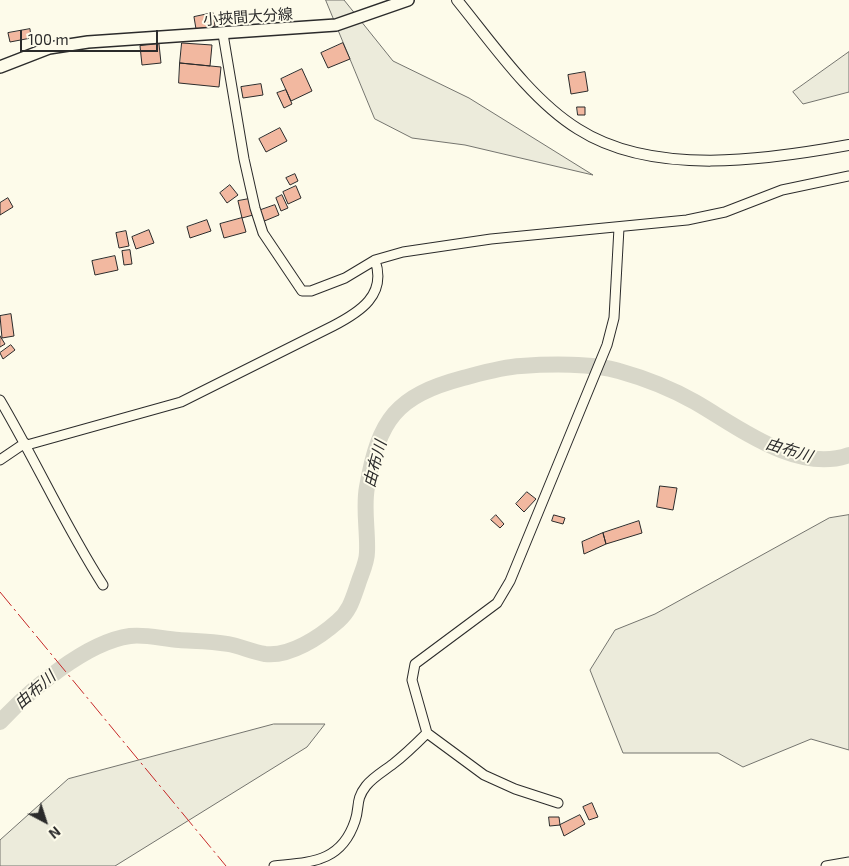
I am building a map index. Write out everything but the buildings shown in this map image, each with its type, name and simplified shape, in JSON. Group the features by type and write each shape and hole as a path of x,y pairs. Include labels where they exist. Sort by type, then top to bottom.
{"main road":[{"name":"小挾間大分線","path":"0,67 49,48 88,42 336,25 408,0"}],"street":[{"path":"457,0 540,97 579,130 613,145 644,154 688,161 760,159 849,145"},
{"path":"223,34 244,159 255,208 263,233 302,291 311,291 345,278 375,260 403,252 491,239 687,220 725,212 782,190 849,176"},
{"path":"558,804 516,789 484,774 427,732 412,680 415,664 497,603 510,581 607,345 614,318 619,228"},
{"path":"0,460 26,444 182,402 358,313 369,302 376,287 375,260"},
{"path":"0,400 26,444 77,544 103,585"},
{"path":"274,866 319,861 332,854 346,838 355,820 358,796 368,784 412,749 427,732"},
{"path":"826,866 849,862"}],"shaded area":[{"path":"326,0 344,0 393,61 469,98 593,175 465,145 412,138 375,119"},
{"path":"849,52 849,92 803,104 793,92"},
{"path":"849,515 849,750 811,739 743,767 718,753 623,753 590,670 615,630 655,614 829,518"},
{"path":"274,724 325,724 307,747 115,866 0,866 0,840 68,779"}],"waterway":[{"name":"由布川","path":"0,722 12,709 60,669 95,647 113,640 130,636 148,636 222,643 260,653 275,654 304,645 331,627 348,609 365,564 367,556 365,503 367,487 372,464 385,427 406,402 440,385 485,372 514,367 570,365 608,368 658,384 695,402 768,445 788,453 809,458 829,459 849,455"}],"power":[{"path":"0,592 226,866"}]}
